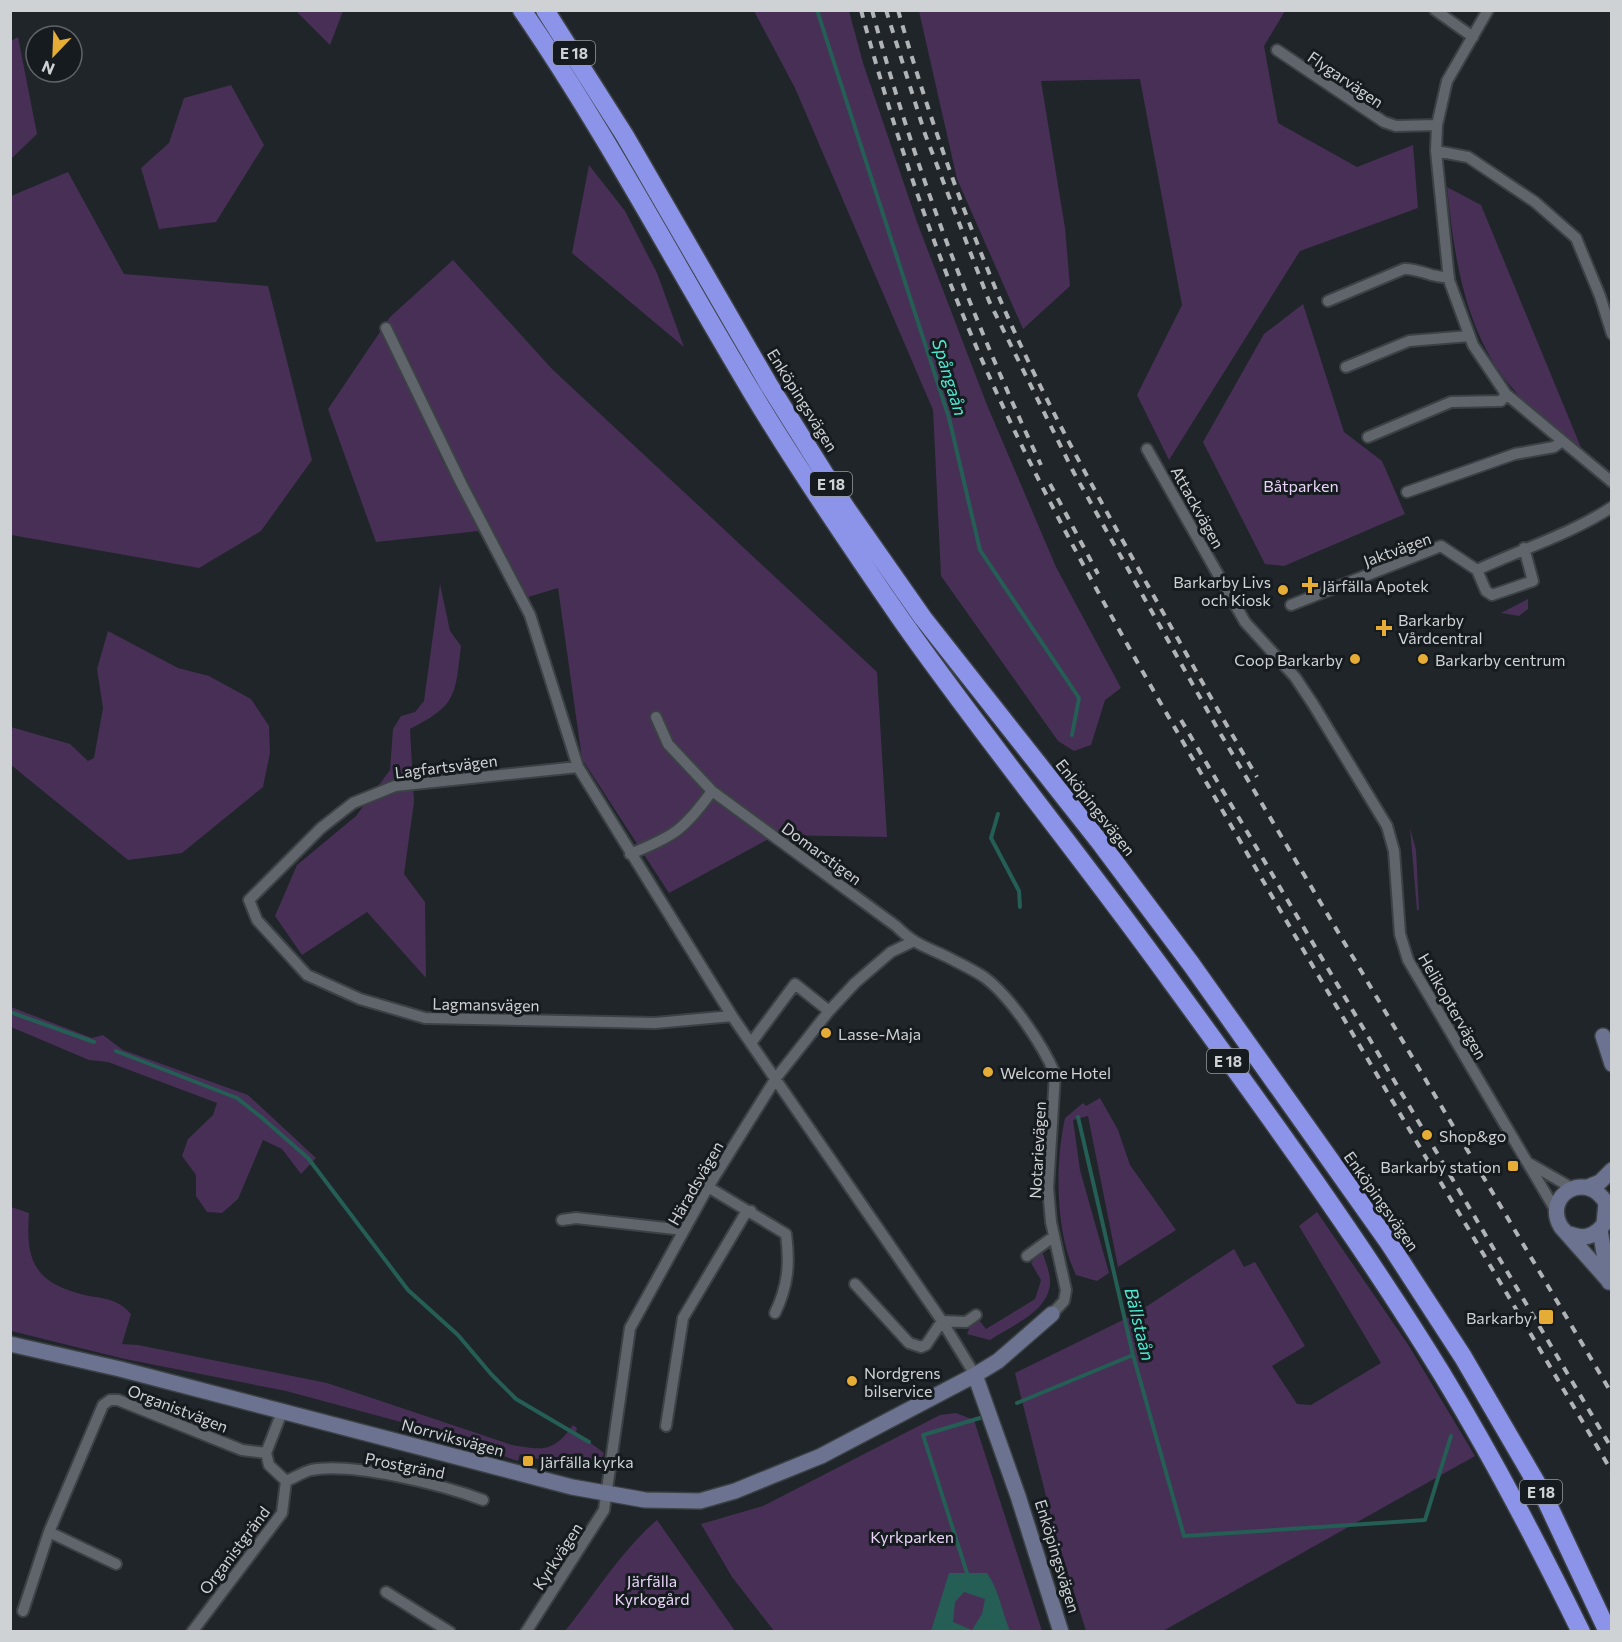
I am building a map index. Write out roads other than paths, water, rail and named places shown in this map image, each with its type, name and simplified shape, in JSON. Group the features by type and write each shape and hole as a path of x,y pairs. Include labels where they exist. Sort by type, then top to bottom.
{"highway":[{"path":"512,10 559,64"},
{"name":"E 18","path":"522,10 559,64 753,393 831,518 908,629 1171,981 1367,1257 1442,1374 1521,1511 1581,1632"},
{"name":"Enköpingsvägen","path":"545,10 625,136 769,385 846,508 923,618 1102,845 1191,964 1395,1252 1463,1357 1544,1496 1608,1632"}],"street":[{"path":"1435,10 1473,37"},
{"path":"1488,10 1447,81 1437,125 1436,151 1449,277 1469,336 1506,394 1611,482"},
{"name":"Flygarvägen","path":"1277,50 1384,123 1396,126 1437,125"},
{"path":"1436,151 1468,156 1535,202 1576,238 1600,296 1611,334"},
{"path":"1328,301 1404,269 1413,269 1440,278 1449,277"},
{"name":"Enköpingsvägen","path":"386,328 530,615 579,767 630,854 732,1016 942,1322 975,1376 1018,1496 1060,1632"},
{"path":"1346,367 1409,341 1469,336"},
{"path":"1368,437 1451,402 1501,401 1506,394"},
{"path":"1407,492 1515,454 1554,447 1562,441"},
{"name":"Attackvägen","path":"1147,449 1245,622 1294,678 1326,726"},
{"path":"1477,570 1589,522 1611,507"},
{"name":"Jaktvägen","path":"1291,605 1441,546 1477,570 1486,591 1492,595 1533,581 1524,548"},
{"name":"Domarstigen","path":"657,717 668,744 712,791 896,926 912,942"},
{"name":"Helikoptervägen","path":"1326,726 1355,772 1392,839 1400,934 1408,960 1556,1210"},
{"name":"Lagfartsvägen","path":"249,900 321,828 353,803 374,794 395,786 579,767"},
{"path":"630,854 666,839 690,822 712,791"},
{"name":"Lagmansvägen","path":"249,900 257,920 307,975 360,999 424,1018 655,1023 732,1016"},
{"name":"Häradsvägen","path":"607,1495 630,1328 684,1230 776,1078 829,1011 855,983 891,952 912,942"},
{"name":"Notarievägen","path":"912,942 951,958 984,977 1010,1004 1050,1061 1055,1074 1048,1188 1053,1237 1066,1290 1064,1301 1052,1314"},
{"path":"751,1043 795,984 829,1011"},
{"path":"1609,1037 1611,1064"},
{"name":"Helikoptervägen","path":"1527,1162 1572,1188"},
{"path":"1610,1284 1558,1222 1556,1210 1560,1199 1572,1188 1588,1187 1600,1182 1611,1170"},
{"path":"708,1187 786,1234 790,1260 786,1290 775,1313"},
{"path":"1570,1234 1587,1237 1600,1230 1607,1217 1609,1199 1588,1187"},
{"path":"666,1426 683,1318 745,1214 751,1211"},
{"path":"562,1220 576,1218 684,1230"},
{"path":"1600,1230 1610,1284"},
{"path":"1027,1256 1053,1237"},
{"path":"855,1284 909,1343 921,1347 926,1345 942,1322 966,1322 976,1314"},
{"name":"Norrviksvägen","path":"10,1344 120,1369 607,1495 645,1500 700,1501 735,1491 821,1455 946,1388 975,1376 998,1361 1052,1314"},
{"name":"Organistvägen","path":"23,1611 49,1532 97,1415 110,1400 118,1400 242,1450 266,1453"},
{"path":"282,1412 266,1453 269,1465 286,1481"},
{"name":"Prostgränd","path":"286,1481 311,1470 365,1471 466,1493 483,1500"},
{"name":"Organistgränd","path":"192,1632 282,1513 286,1481"},
{"name":"Kyrkvägen","path":"526,1632 604,1510 607,1495"},
{"path":"49,1532 116,1564"},
{"path":"386,1592 450,1632"}],"waterway":[{"name":"Spångaån","path":"817,10 949,418 980,550 1079,698 1072,735"},
{"name":"Spångaån","path":"998,814 991,838 1019,891 1020,907"},
{"path":"10,1012 94,1042"},
{"path":"116,1051 237,1098 261,1117 308,1158 408,1290 458,1335 516,1399 589,1442"},
{"name":"Bällstaån","path":"1078,1117 1133,1355 1184,1536 1425,1520 1451,1436"},
{"path":"1017,1403 1133,1355"},
{"path":"967,1573 923,1435 980,1418"}],"railway":[{"path":"861,10 890,109 940,257 1000,400 1050,502 1132,652 1266,885 1612,1472"},
{"path":"872,10 906,127 946,241 991,354 1041,465"},
{"path":"886,10 925,134 989,301 1074,473 1220,733 1612,1394"},
{"path":"898,10 957,191 1014,332 1101,501 1257,777"},
{"path":"1050,484 1098,574"},
{"path":"1181,720 1612,1449"}],"place":[{"name":"Järfälla Apotek","path":"1310,585"},
{"name":"Barkarby Livs och Kiosk","path":"1283,590"},
{"name":"Barkarby Vårdcentral","path":"1384,628"},
{"name":"Coop Barkarby","path":"1355,659"},
{"name":"Barkarby centrum","path":"1423,659"},
{"name":"Lasse-Maja","path":"826,1033"},
{"name":"Welcome Hotel","path":"988,1072"},
{"name":"Shop&go","path":"1427,1135"},
{"name":"Barkarby station","path":"1513,1166"},
{"name":"Barkarby","path":"1546,1317"},
{"name":"Nordgrens bilservice","path":"852,1381"},
{"name":"Järfälla kyrka","path":"528,1461"}],"park label":[{"name":"Båtparken","path":"1301,485"},
{"name":"Kyrkparken","path":"912,1536"},
{"name":"Järfälla Kyrkogård","path":"652,1589"}]}
